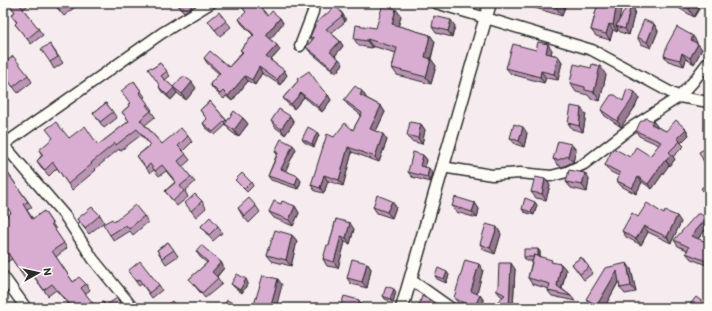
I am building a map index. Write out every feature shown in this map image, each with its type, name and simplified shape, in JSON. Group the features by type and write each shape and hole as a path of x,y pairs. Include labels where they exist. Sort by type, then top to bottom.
{"street":[{"path":"133,308 93,259 65,216 3,145 162,33 211,3"},
{"path":"300,46 313,12 314,3"},
{"path":"436,3 592,50 679,97 709,102"},
{"path":"402,308 490,3"},
{"path":"442,167 492,174 520,173 550,176 567,172 584,164 632,127 679,97 709,61"},
{"path":"3,276 26,308"},
{"path":"410,279 451,308"}],"building":[{"path":"9,3 20,3 19,4 39,29 27,39 15,24 17,22 11,15 15,12"},
{"path":"54,3 68,3 59,10"},
{"path":"177,3 184,3 179,6"},
{"path":"239,3 257,3 268,16 272,11 280,18 266,35 277,45 266,57 284,70 277,80 259,67 252,80 245,76 228,96 223,91 220,94 210,84 220,73 204,58 210,51 229,67 243,52 240,50 254,35 239,19 246,12"},
{"path":"542,3 557,3 556,7"},
{"path":"598,3 617,3 613,25 609,24 606,34 591,30"},
{"path":"678,3 692,3 689,9"},
{"path":"383,4 396,9 392,24 430,35 425,57 431,59 426,77 392,68 397,48 367,39 367,41 354,39 356,25 376,28"},
{"path":"628,4 631,5 625,29 616,26"},
{"path":"336,6 342,13 342,16 326,29 340,41 330,52 339,59 332,68 306,47 314,38 310,37 316,23"},
{"path":"219,12 226,21 215,30 208,21"},
{"path":"434,16 451,20 448,31 432,27"},
{"path":"644,20 654,24 647,42 637,37"},
{"path":"677,27 693,36 691,40 698,44 690,58 682,53 680,60 664,56 667,45"},
{"path":"538,42 548,44 546,53 558,56 554,74 541,71 540,77 506,68 513,44 536,50"},
{"path":"50,44 58,57 50,62 41,49"},
{"path":"13,56 28,75 13,87 3,73 3,64"},
{"path":"160,63 167,71 161,76 174,88 167,95 159,87 160,86 148,69 151,67 153,68"},
{"path":"574,64 591,68 592,64 600,66 594,92 585,90 585,87 570,83"},
{"path":"309,71 328,95 319,107 301,93 291,104 283,98 298,81 297,79"},
{"path":"182,77 185,77 192,82 182,94 173,87"},
{"path":"134,81 141,91 139,92 148,104 146,105 151,111 140,120 162,144 181,128 188,136 178,146 186,154 178,161 191,177 180,186 184,191 173,201 165,191 176,182 162,165 155,171 150,164 146,168 137,156 151,145 137,129 116,145 115,143 68,184 53,162 45,170 37,161 43,155 39,150 53,138 46,129 56,122 69,138 85,126 98,145 129,121 122,112 129,106 128,104 130,103 121,91"},
{"path":"355,86 362,91 360,95 381,106 370,129 383,134 375,157 348,147 339,180 324,175 320,188 311,185 327,134 334,137 345,123 353,130 362,113 344,100"},
{"path":"627,89 635,92 631,101 617,121 601,110 611,95 615,95 623,101"},
{"path":"210,101 226,120 213,132 203,123 207,119 200,110"},
{"path":"106,103 113,112 100,122 93,113"},
{"path":"571,106 581,108 579,126 568,123"},
{"path":"279,109 290,116 281,129 271,121"},
{"path":"234,111 243,118 234,130 225,124"},
{"path":"646,118 653,121 651,124 666,131 676,120 686,129 677,138 680,141 669,152 671,154 648,184 638,177 632,188 617,181 620,173 605,165 613,148 630,157 636,147 650,156 661,142 636,131 640,122"},
{"path":"410,122 421,124 418,138 407,135"},
{"path":"514,124 523,127 519,141 510,138"},
{"path":"308,127 317,132 312,144 302,139"},
{"path":"281,139 293,145 281,169 298,176 295,185 268,176 278,153 275,151"},
{"path":"558,141 571,144 568,156 558,160 553,159"},
{"path":"708,147 709,167 707,168 699,152"},
{"path":"413,152 423,155 420,166 429,168 427,177 408,172"},
{"path":"569,170 585,173 582,185 566,182"},
{"path":"7,172 28,202 23,204 32,219 44,211 64,243 52,251 73,282 79,277 86,284 81,288 95,306 103,302 105,306 117,298 123,308 71,308 72,307 52,284 44,290 28,268 21,273 8,253 3,256 3,218 11,213 3,200 3,176"},
{"path":"242,173 251,182 244,189 235,180"},
{"path":"535,177 545,179 542,194 531,192"},
{"path":"709,183 709,200 701,188"},
{"path":"195,194 202,201 191,211 185,203"},
{"path":"377,195 392,201 387,212 373,207"},
{"path":"455,197 475,203 472,212 452,206"},
{"path":"249,198 256,206 245,216 238,208"},
{"path":"525,198 535,202 531,212 522,209"},
{"path":"274,201 281,204 282,201 295,206 289,220 269,212"},
{"path":"647,203 664,214 665,211 677,216 667,237 644,226 636,239 622,231 632,213 638,217"},
{"path":"135,205 144,216 129,229 126,225 110,235 103,224 112,219 114,222"},
{"path":"92,207 100,215 85,228 77,219"},
{"path":"697,214 701,214 706,219 691,236 709,243 709,252 706,261 686,253 689,247 674,240"},
{"path":"210,217 218,226 209,235 201,226"},
{"path":"336,219 350,223 346,238 341,236 334,262 323,259 327,245 329,246"},
{"path":"486,224 497,227 490,248 480,244"},
{"path":"275,230 292,235 286,260 267,255"},
{"path":"168,242 174,250 162,258 157,250"},
{"path":"201,245 221,262 212,272 218,278 202,293 189,279 208,262 196,251"},
{"path":"524,249 538,249 538,256 534,255 533,257 524,257"},
{"path":"534,255 552,260 551,262 561,264 557,286 571,296 548,291 550,284 528,278"},
{"path":"581,257 589,267 580,274 572,264"},
{"path":"352,259 367,263 362,282 347,278"},
{"path":"465,260 479,264 471,291 480,295 474,308 454,298"},
{"path":"140,261 159,285 149,293 139,279 136,281 128,271"},
{"path":"499,263 511,263 509,308 490,308 505,295 496,290 498,287"},
{"path":"627,263 631,286 620,288 617,271 597,305 586,299 605,268"},
{"path":"438,268 447,272 444,279 435,276"},
{"path":"237,274 246,279 240,290 231,284"},
{"path":"263,275 278,279 270,308 253,308"},
{"path":"386,286 394,289 390,299 383,296"},
{"path":"344,296 359,300 357,308 340,308"},
{"path":"422,296 437,304 436,308 418,308"},
{"path":"696,297 704,303 700,308 687,308"},
{"path":"227,300 238,306 237,308 223,308"},
{"path":"172,301 178,308 163,308"}]}
